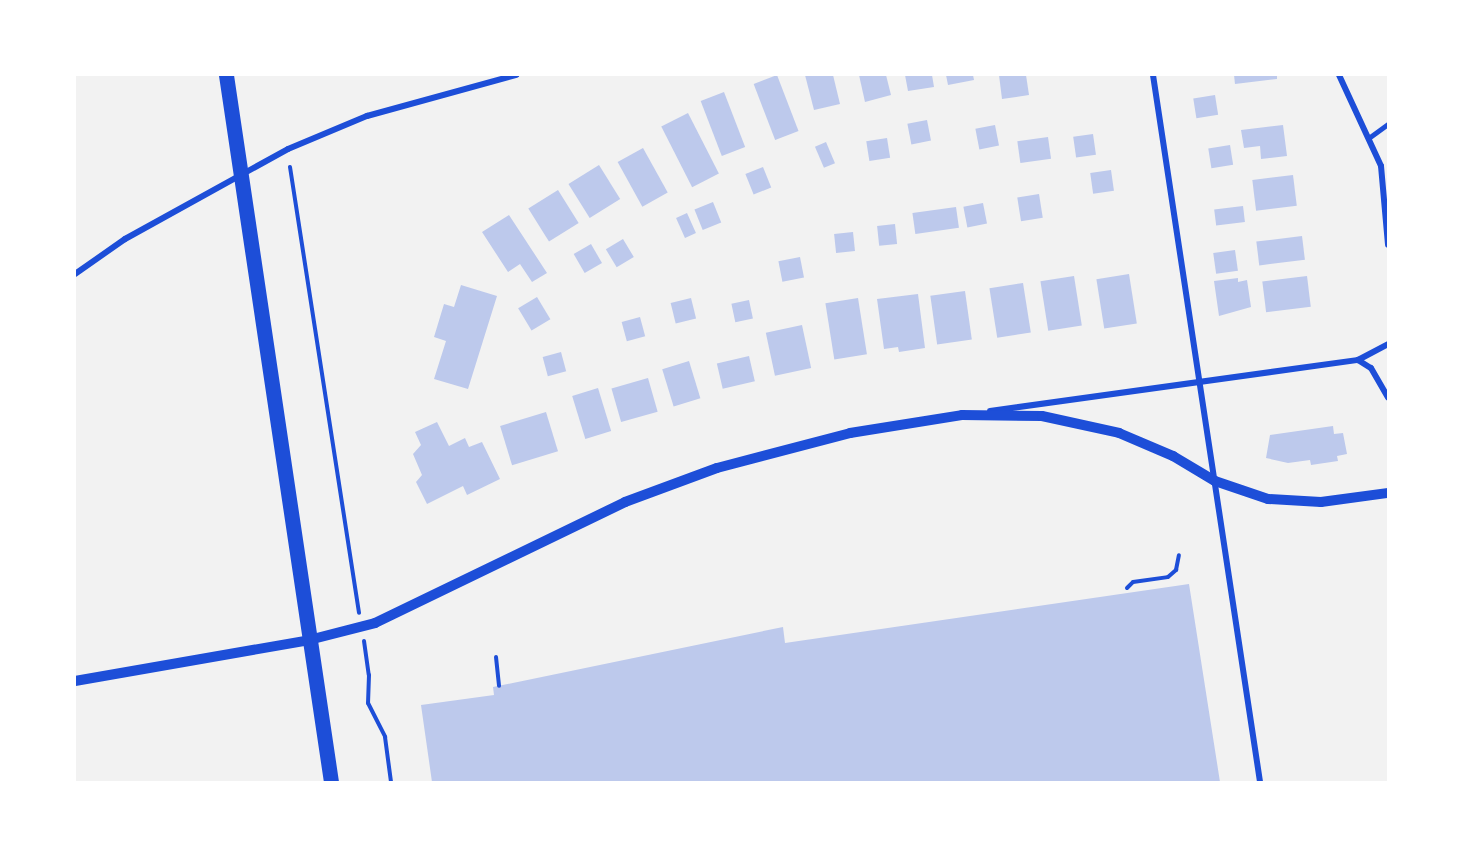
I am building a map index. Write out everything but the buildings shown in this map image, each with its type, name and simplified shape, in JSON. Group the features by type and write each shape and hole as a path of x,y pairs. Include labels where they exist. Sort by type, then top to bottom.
{"main road":[{"path":"226,75 332,782"}],"street":[{"path":"75,274 125,239 288,149 367,116 516,75"},
{"path":"1153,75 1202,380 1260,782"},
{"path":"1339,75 1381,166 1388,245"},
{"path":"75,681 309,640 375,623 625,502 717,468 850,433 1202,380 1358,360 1388,344"},
{"path":"1358,360 1371,368 1388,398"},
{"path":"962,415 1042,416 1119,433 1173,456 1215,481 1268,499 1321,502 1388,493"}],"lane":[{"path":"1370,138 1388,124"}],"path":[{"path":"290,167 357,596"},
{"path":"1127,588 1133,582 1167,578 1176,570 1179,555"},
{"path":"496,657 499,686"},
{"path":"368,666 368,703 385,737 391,782"}]}
